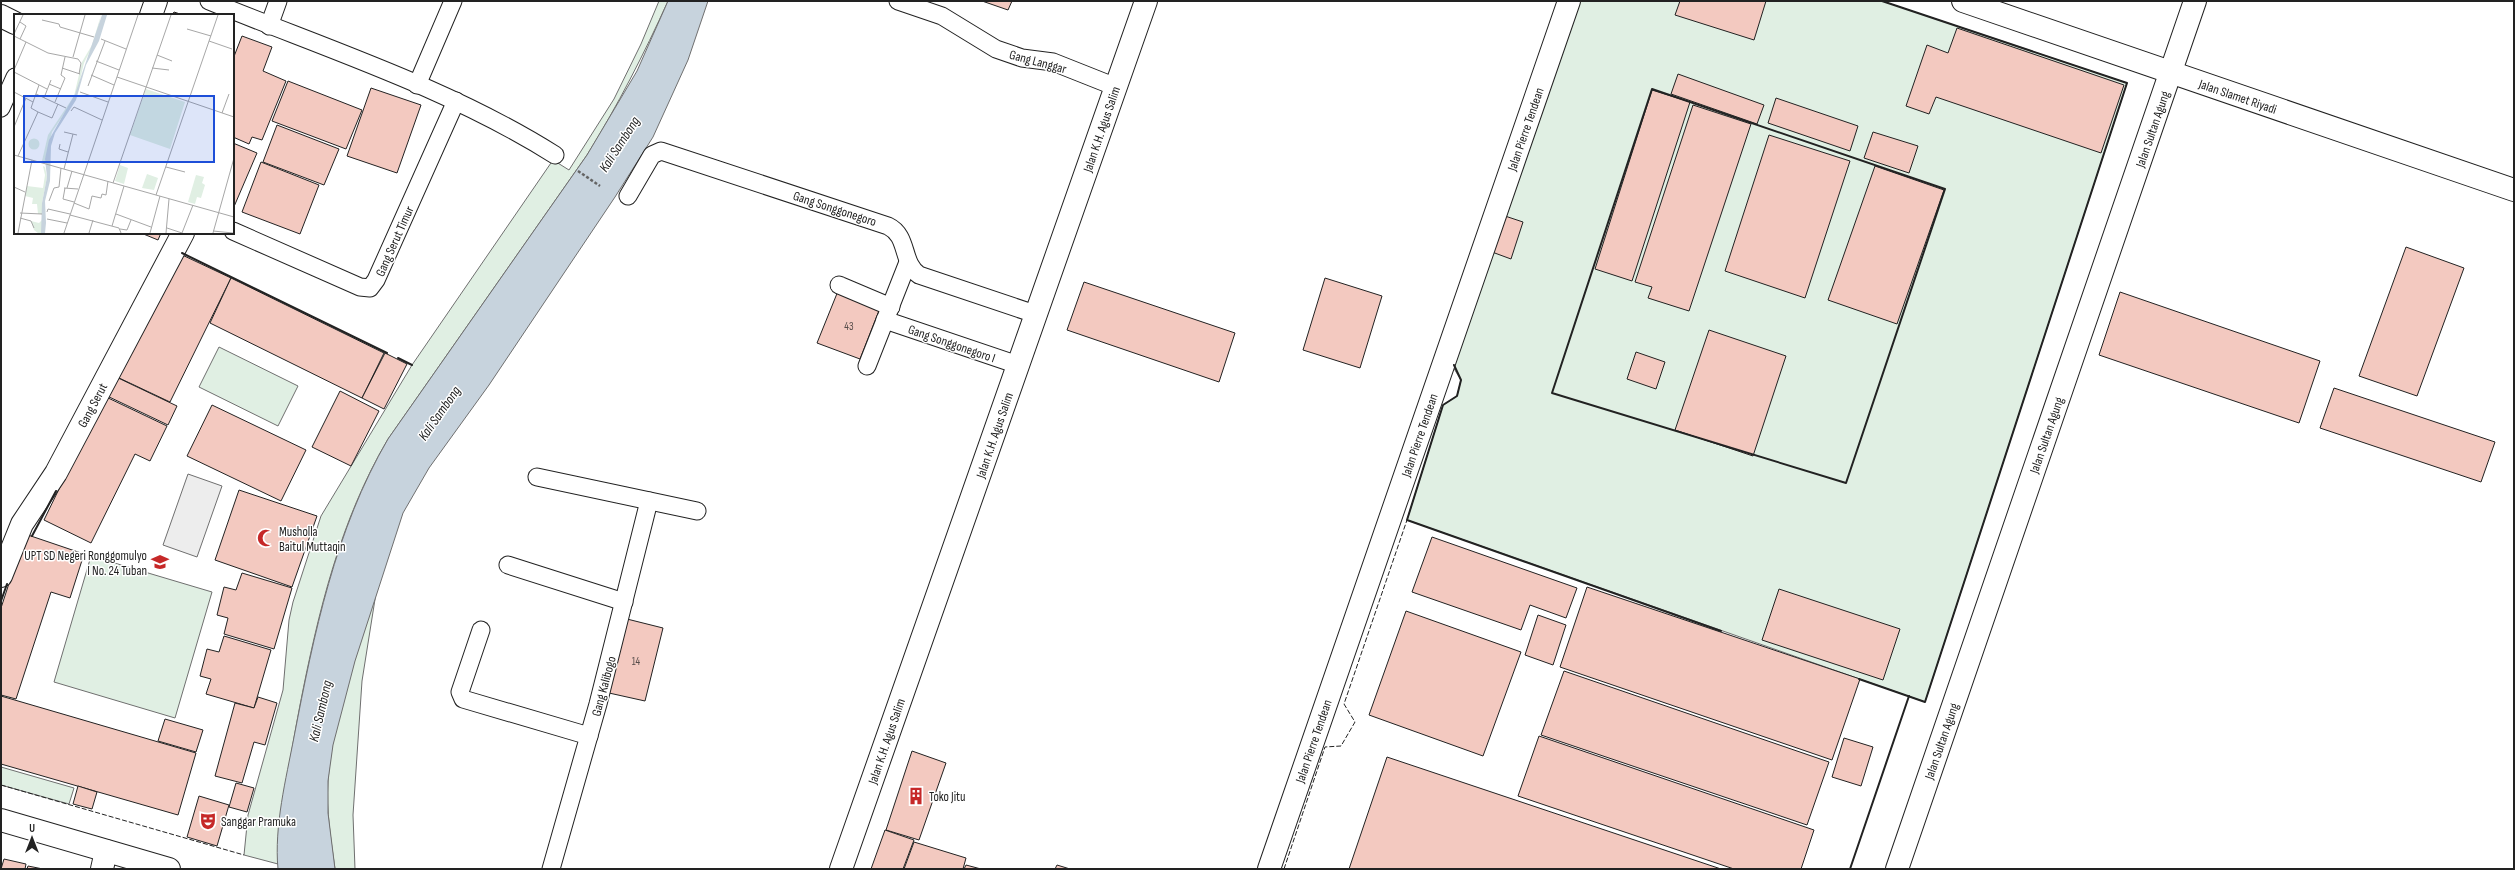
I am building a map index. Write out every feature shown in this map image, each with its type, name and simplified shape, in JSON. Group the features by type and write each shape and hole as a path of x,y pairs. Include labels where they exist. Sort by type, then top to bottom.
{"street":[{"path":"151,14 156,1"},
{"name":"Jalan K.H. Agus Salim","path":"841,869 1146,1"},
{"name":"Jalan Pierre Tendean","path":"1269,869 1569,1"},
{"name":"Jalan Slamet Riyadi","path":"1963,1 2514,190"},
{"name":"Jalan Sultan Agung","path":"1897,869 2196,1"},
{"path":"1,16 14,22"},
{"name":"Gang Serut","path":"1,576 22,524 56,473 182,234"},
{"path":"1,820 104,860 169,869"}],"lane":[{"path":"209,1 456,101 507,126 554,155"},
{"path":"269,26 278,1"},
{"path":"417,85 453,1"},
{"name":"Gang Langgar","path":"898,1 942,16 996,49 1022,58 1053,62 1116,87"},
{"path":"1,108 14,79"},
{"name":"Gang Serut Timur","path":"234,231 360,287 370,288 376,280 456,101"},
{"name":"Gang Songgonegoro","path":"628,196 652,155 661,151 888,226 896,231 901,238 908,262 919,275 1035,314"},
{"path":"867,366 908,262"},
{"name":"Gang Songgonegoro I","path":"839,286 888,313 1018,365"},
{"path":"537,477 697,511"},
{"name":"Gang Kalibogo","path":"551,869 589,736 649,501"},
{"path":"508,565 624,602"},
{"path":"481,630 460,692 463,699 589,736"}],"path":[{"path":"571,166 603,188"}],"green space":[{"path":"659,1 668,1 630,79 587,155 388,439 371,470 344,535 323,602 307,670 289,764 281,824 278,864 244,855 248,815 283,690 289,620 293,602 321,516 412,365 553,160 569,170 614,99 641,44"},
{"path":"1580,1 1882,1 2127,83 1925,702 1407,520 1443,405 1457,396 1461,380 1453,367"},
{"path":"219,347 298,386 278,426 199,387"},
{"path":"91,556 212,592 175,718 54,682"},
{"path":"376,593 362,681 353,815 355,869 335,869 329,825 328,803 330,757 340,709"},
{"path":"1,767 74,788 69,804 1,785"}],"shaded area":[{"path":"188,474 222,486 197,557 163,545"}],"water":[{"name":"Kali Sambong","path":"668,1 708,1 688,60 653,137 615,197 489,385 429,468 403,513 355,661 333,745 328,781 328,813 335,869 278,869 277,853 279,819 310,660 319,621 340,546 354,509 388,439 587,155 637,71"}],"building":[{"path":"982,1 1012,1 1008,10"},
{"path":"1680,1 1766,1 1754,40 1675,15"},
{"path":"1957,28 2124,85 2101,153 1936,97 1929,114 1906,106 1927,45 1948,53"},
{"path":"242,36 272,47 263,71 286,81 262,140 252,137 249,144 234,137 234,56"},
{"path":"1678,74 1764,105 1757,124 1671,94"},
{"path":"288,81 362,110 346,149 272,121"},
{"path":"371,88 421,105 397,173 347,156"},
{"path":"1652,90 1690,102 1632,281 1595,269"},
{"path":"1776,98 1858,126 1850,151 1768,123"},
{"path":"1693,105 1751,124 1689,311 1648,298 1652,287 1635,282"},
{"path":"277,125 339,149 324,185 263,162"},
{"path":"1873,132 1918,146 1909,173 1864,158"},
{"path":"1769,135 1850,161 1805,298 1725,271"},
{"path":"234,143 257,153 234,207"},
{"path":"261,162 319,185 300,234 242,212"},
{"path":"1875,166 1944,190 1897,324 1828,300"},
{"path":"1505,216 1523,222 1511,259 1492,252"},
{"path":"143,234 161,234 158,240"},
{"path":"2406,247 2464,268 2417,396 2359,376"},
{"path":"178,253 231,278 170,402 117,377"},
{"path":"231,278 384,353 362,398 210,323"},
{"path":"1325,278 1382,296 1360,368 1303,350"},
{"path":"1084,282 1235,333 1219,382 1067,330"},
{"path":"838,291 880,308 860,359 817,343"},
{"path":"2120,292 2320,361 2299,423 2099,355"},
{"path":"1709,330 1786,356 1753,456 1675,430"},
{"path":"1636,352 1665,362 1656,389 1627,379"},
{"path":"385,353 407,364 384,409 362,398"},
{"path":"114,376 177,406 168,425 105,395"},
{"path":"2334,388 2495,442 2481,482 2320,428"},
{"path":"340,391 379,411 351,466 312,447"},
{"path":"104,396 167,426 150,461 135,454 91,543 44,520"},
{"path":"212,405 306,450 281,501 187,456"},
{"name":"Musholla Baitul Muttaqin","path":"239,490 317,516 292,587 215,560"},
{"path":"25,534 84,554 70,598 51,592 16,699 1,695 1,608"},
{"path":"1432,537 1577,588 1566,618 1530,605 1521,630 1412,592"},
{"path":"242,573 292,588 274,649 224,634 228,618 217,615 224,587 236,590"},
{"path":"1587,587 1860,679 1832,760 1560,667"},
{"path":"1779,589 1900,629 1883,680 1762,640"},
{"path":"1406,611 1521,652 1483,756 1369,715"},
{"path":"1538,615 1566,625 1553,665 1525,655"},
{"path":"627,619 663,628 645,701 609,693"},
{"path":"224,636 271,650 254,708 206,694 211,679 200,676 207,649 219,652"},
{"path":"1564,671 1829,762 1807,825 1541,735"},
{"path":"1,696 196,753 178,815 1,764"},
{"path":"258,697 277,703 265,745 254,742 242,783 215,776 235,703 254,708"},
{"path":"165,719 203,730 196,752 158,741"},
{"path":"1539,736 1814,830 1801,869 1734,869 1518,796"},
{"path":"1844,738 1873,747 1861,786 1832,777"},
{"name":"Toko Jitu","path":"912,751 946,763 919,840 886,830"},
{"path":"1387,757 1721,869 1349,869"},
{"path":"236,783 254,788 247,812 229,807"},
{"path":"78,786 97,792 92,809 73,804"},
{"name":"Sanggar Pramuka","path":"199,796 229,805 217,846 187,837"},
{"path":"885,830 914,840 903,869 871,869"},
{"path":"914,842 966,858 963,869 904,869"},
{"path":"4,859 26,864 25,869 1,869"},
{"path":"966,865 981,869 964,869"},
{"path":"1057,865 1070,869 1055,869"},
{"path":"28,866 43,869 27,869"}],"fence":[{"path":"1284,869 1325,747 1341,746 1355,722 1344,704 1407,520"},
{"path":"1,785 244,855"}],"wall":[{"path":"1859,679 1925,702 2127,83 1882,1"},
{"path":"1652,89 1945,189 1846,483 1552,393 1652,89"},
{"path":"182,253 387,353"},
{"path":"398,358 412,365"},
{"path":"1454,365 1461,380 1457,396 1443,405 1407,520 1721,631"},
{"path":"32,536 56,491"},
{"path":"1,601 7,584"},
{"path":"1850,869 1909,696"}],"place":[{"name":"Musholla Baitul Muttaqin","path":"266,538"},
{"name":"UPT SD Negeri Ronggomulyo I No. 24 Tuban","path":"160,562"},
{"name":"Toko Jitu","path":"916,796"},
{"name":"Sanggar Pramuka","path":"208,821"}]}
